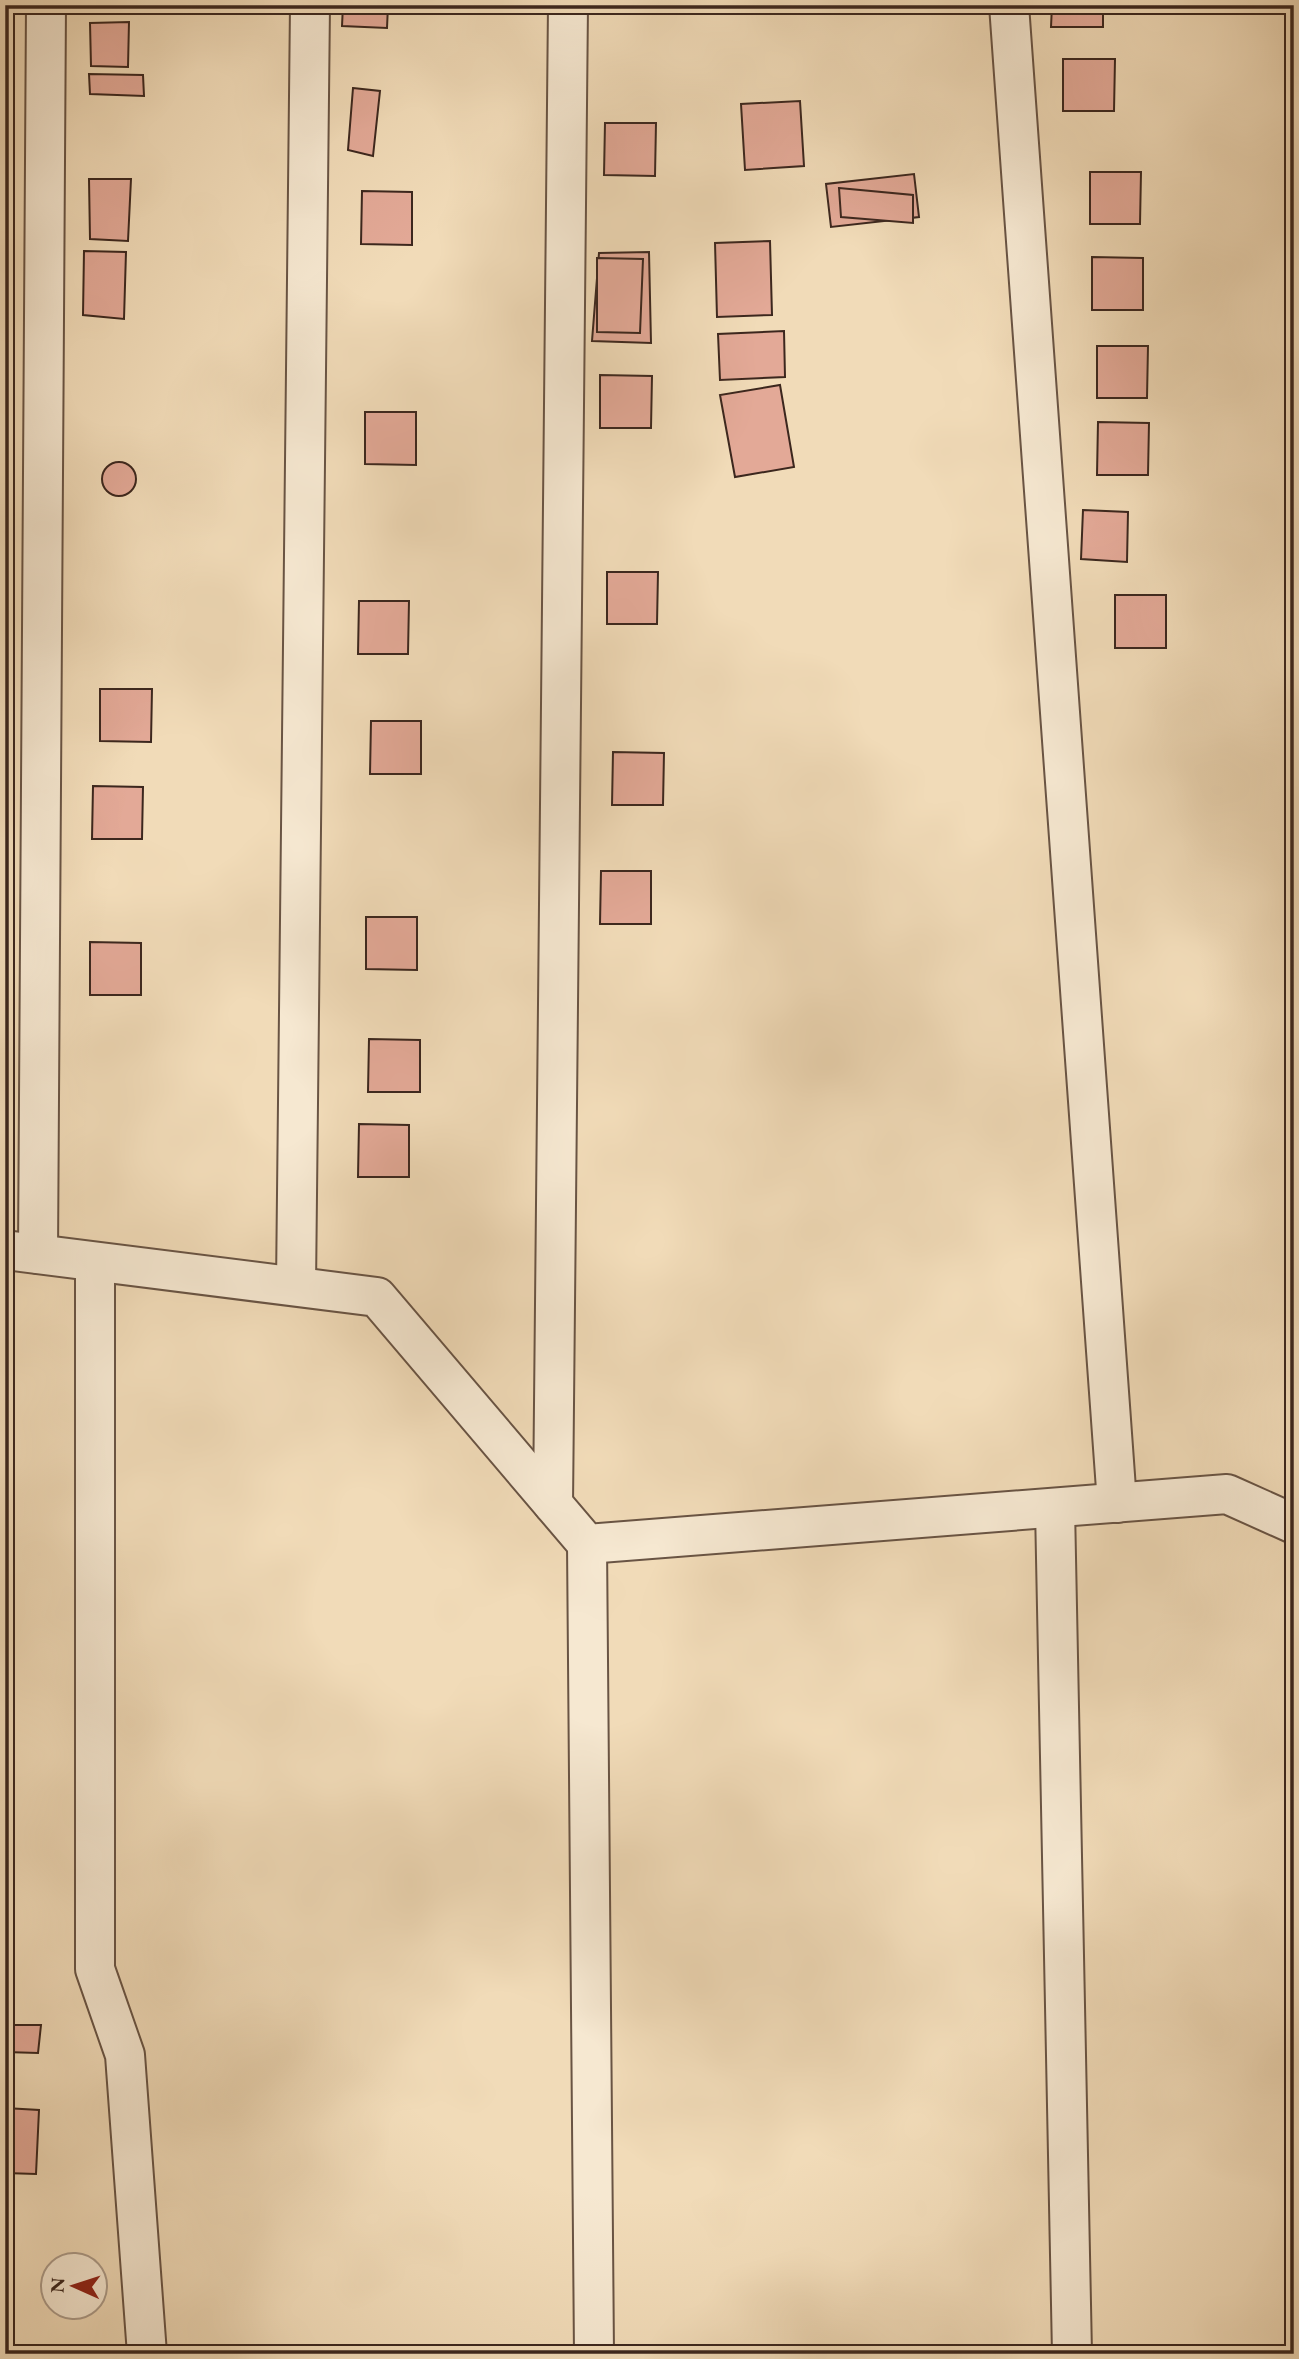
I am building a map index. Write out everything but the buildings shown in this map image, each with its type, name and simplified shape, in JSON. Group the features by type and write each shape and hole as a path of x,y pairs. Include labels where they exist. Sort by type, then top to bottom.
{"street":[{"path":"46,5 22,1252 377,1297 587,1544 594,2354"},
{"path":"296,1286 310,5"},
{"path":"552,1504 568,5"},
{"path":"1009,5 1117,1503"},
{"path":"94,1262 95,1969 125,2055 147,2354"},
{"path":"587,1544 1227,1494 1294,1524"},
{"path":"1055,1508 1072,2354"}]}
